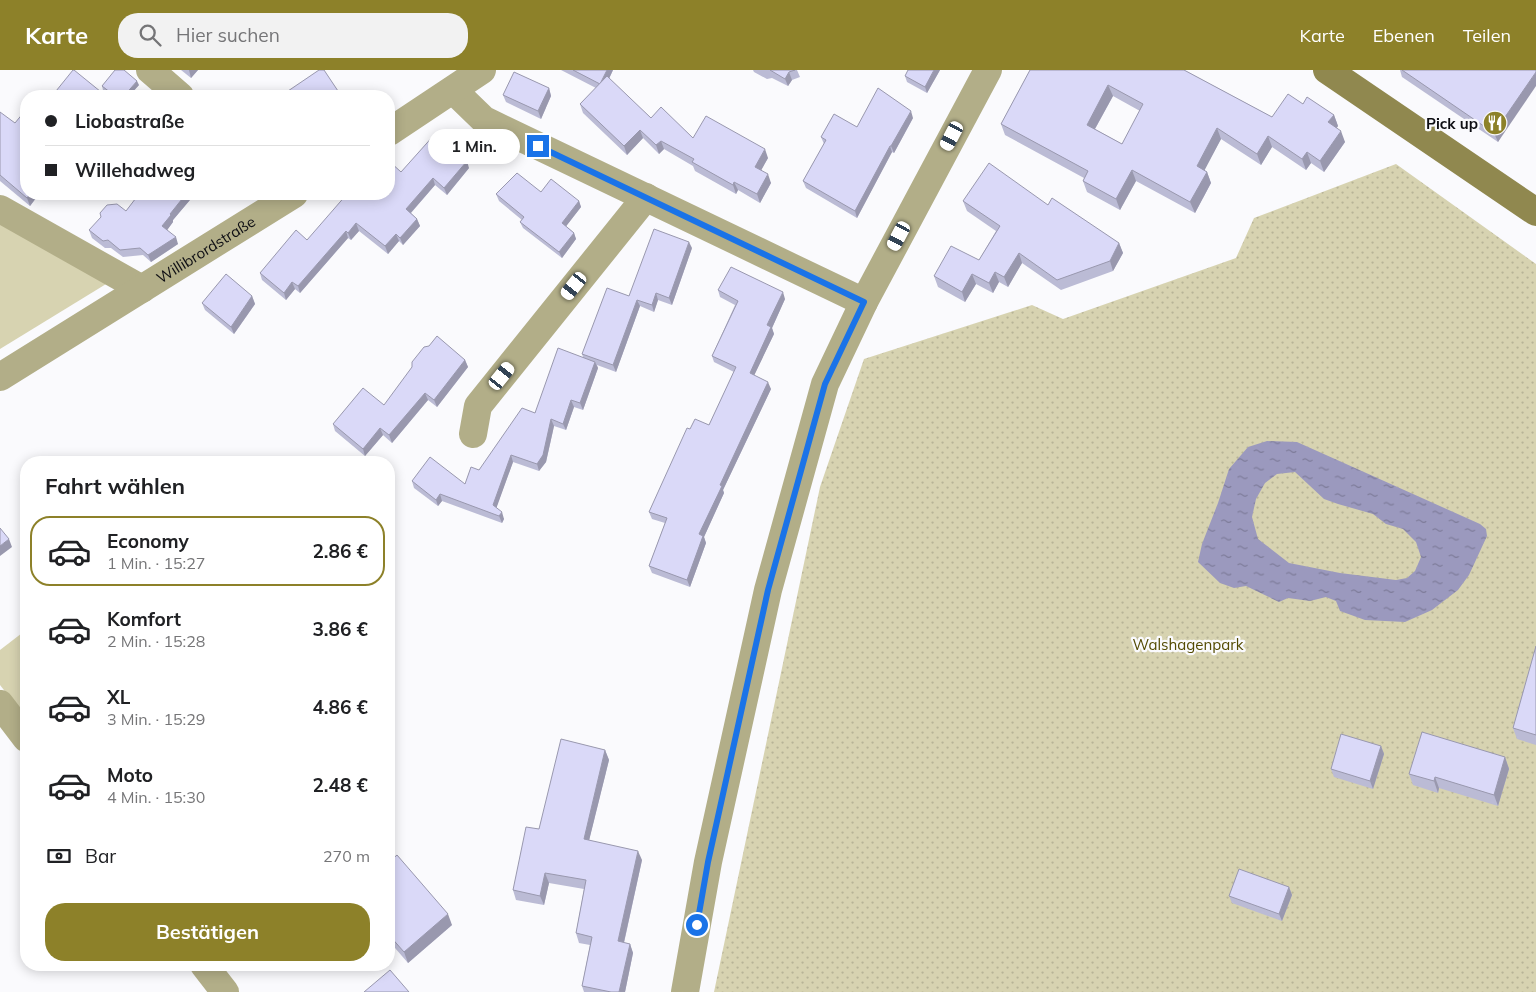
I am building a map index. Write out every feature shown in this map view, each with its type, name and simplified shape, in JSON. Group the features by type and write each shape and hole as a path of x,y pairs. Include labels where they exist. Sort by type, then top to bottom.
{"main road":[{"path":"1327,70 1536,212"}],"street":[{"path":"150,70 173,90"},
{"path":"395,128 482,70"},
{"path":"685,992 708,862 768,590 825,384 864,302 988,70"},
{"path":"453,90 484,120 864,302"},
{"path":"473,434 478,406 646,197"},
{"name":"Willibrordstraße","path":"0,377 282,200"},
{"name":"Willibrordstraße","path":"0,209 142,289"},
{"path":"0,704 20,730"},
{"path":"209,971 225,992"}],"green space":[{"name":"Walshagenpark","path":"1396,164 1536,264 1536,992 714,992 820,487 864,359 1032,305 1063,319 1236,258 1254,218"},
{"path":"0,221 111,281 0,349"},
{"path":"20,635 20,710 0,685 0,650"}],"water":[{"path":"1267,441 1297,442 1480,524 1486,529 1487,536 1469,575 1458,590 1432,610 1405,622 1365,620 1340,611 1336,601 1326,597 1310,601 1288,598 1279,602 1246,586 1234,588 1220,583 1198,562 1202,544 1229,469 1248,447","holes":["1295,472 1324,499 1373,514 1386,524 1403,529 1416,542 1421,557 1415,571 1407,578 1396,580 1340,573 1289,563 1258,539 1252,517 1256,499 1265,483 1277,474"]}],"building":[{"path":"74,70 99,90 57,90"},
{"path":"115,70 124,70 137,81 129,90 107,90 102,86"},
{"path":"319,70 324,70 337,90 289,90"},
{"path":"573,70 607,70 600,84"},
{"path":"770,70 795,70 789,72 785,79"},
{"path":"908,70 934,70 925,87 905,76"},
{"path":"1030,70 1184,70 1272,117 1288,94 1303,104 1307,97 1334,115 1328,122 1341,131 1320,161 1307,152 1302,159 1268,136 1257,154 1217,128 1197,166 1207,172 1190,202 1132,170 1116,199 1083,181 1088,171 1001,124","holes":["1108,85 1143,104 1122,144 1087,125"]},
{"path":"1402,70 1536,70 1536,72 1494,133"},
{"path":"514,72 549,88 538,111 503,95"},
{"path":"607,76 651,118 661,107 693,138 706,116 765,149 755,167 768,174 757,194 734,182 733,185 692,162 694,159 661,141 656,145 640,130 624,146 580,104"},
{"path":"878,88 911,111 855,211 803,181 826,140 821,137 834,114 857,127"},
{"path":"0,112 15,123 20,117 20,192 0,175"},
{"path":"435,134 467,161 444,188 433,178 406,209 417,219 400,238 396,234 385,246 356,223 348,233 346,231 298,286 292,282 284,293 260,273 296,230 307,240 342,200 395,200 395,166 401,172"},
{"path":"989,163 1048,205 1052,198 1119,243 1110,261 1057,280 1019,253 1004,277 995,272 989,283 972,274 962,292 934,276 951,246 979,260 1000,226 963,201"},
{"path":"517,173 541,192 551,179 579,201 562,223 574,233 559,252 520,222 524,217 496,194"},
{"path":"134,200 181,200 162,226 176,237 148,255 140,248 120,250 108,240 103,241 89,230 101,217 100,213 107,205 117,204 126,211"},
{"path":"654,229 689,242 669,298 656,293 652,305 637,300 613,365 582,354 607,288 629,296"},
{"path":"731,267 783,292 767,325 771,327 750,373 768,382 699,534 703,536 687,580 649,566 667,518 649,512 687,428 690,429 695,419 709,425 736,367 712,356 738,301 718,290"},
{"path":"226,274 252,296 231,327 202,303"},
{"path":"437,336 465,360 434,400 425,393 389,435 380,428 363,449 333,424 363,388 384,405 412,367 412,362 424,347 429,346"},
{"path":"558,348 595,362 580,403 571,400 563,424 551,419 543,455 537,464 511,455 493,505 502,512 499,516 440,494 436,500 412,481 430,457 465,484 471,467 479,470 522,408 535,413"},
{"path":"0,528 9,539 0,546"},
{"path":"1536,646 1536,735 1513,728"},
{"path":"1422,732 1505,757 1494,795 1435,777 1434,781 1409,774"},
{"path":"1341,734 1381,746 1370,781 1331,769"},
{"path":"561,739 605,750 584,839 638,851 618,941 630,944 619,992 582,986 592,937 576,933 586,880 545,873 540,896 513,890 526,827 539,829"},
{"path":"397,855 448,914 404,952 395,942 395,857"},
{"path":"1239,869 1289,887 1279,914 1229,896"},
{"path":"391,971 409,992 364,992"}],"place":[{"name":"Pick up","path":"1495,123"}],"route":[{"path":"538,146 864,302 825,384 768,590 708,862 697,925"}]}
